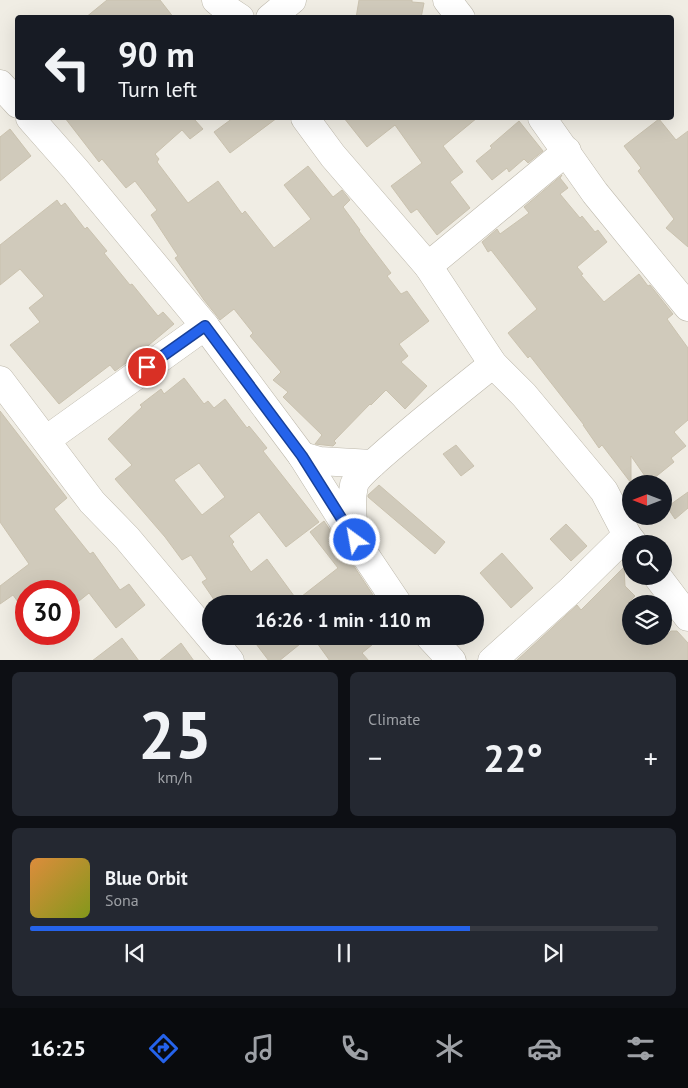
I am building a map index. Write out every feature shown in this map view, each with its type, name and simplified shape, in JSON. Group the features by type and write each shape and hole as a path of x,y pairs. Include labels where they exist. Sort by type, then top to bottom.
{"street":[{"path":"216,0 236,15"},
{"path":"274,15 292,0"},
{"path":"447,0 459,15"},
{"path":"0,84 15,101"},
{"path":"32,120 75,169 205,326 302,456 392,595"},
{"path":"306,120 333,156 428,266 493,364 524,395 604,490 628,535"},
{"path":"544,120 595,192 688,307"},
{"path":"428,266 567,151"},
{"path":"46,440 205,326"},
{"path":"355,540 352,510 354,484 372,464 493,364"},
{"path":"0,380 92,502 127,538 230,660"},
{"path":"302,456 319,461 372,464"},
{"path":"492,660 622,546"},
{"path":"664,585 688,617"},
{"path":"438,645 452,660"}],"building":[{"path":"107,0 160,0 172,15 89,15"},
{"path":"359,0 412,0 412,2 424,3 422,15 356,15"},
{"path":"67,120 195,120 203,129 190,139 182,130 155,154 159,159 157,162 188,203 218,181 242,214 245,211 274,248 311,219 284,185 308,166 333,197 342,190 350,200 343,207 391,273 387,276 401,294 407,291 429,321 399,344 408,356 401,362 427,386 405,409 386,390 334,441 336,443 333,446 315,444 322,435 283,397 288,392 273,380 281,372 250,336 253,333 234,309 220,320 175,258 178,256 151,215 157,210 135,181 126,188 102,159 99,162"},
{"path":"230,120 274,120 230,153 214,132"},
{"path":"346,120 475,120 443,146 463,172 450,182 470,208 437,235 417,209 411,213 391,186 422,163 395,125 367,147"},
{"path":"658,120 660,120 676,140 688,131 688,247 666,228 674,219 638,171 641,168 624,146"},
{"path":"519,121 543,151 528,163 524,159 509,172 507,168 492,180 476,161"},
{"path":"10,129 31,156 0,181 0,137"},
{"path":"562,175 560,178 568,188 560,194 580,218 582,216 595,232 598,230 607,242 577,267 583,274 581,275 604,302 639,274 673,314 667,319 688,348 688,420 674,432 686,446 671,458 674,462 658,475 644,475 631,456 631,475 625,475 602,445 599,448 584,425 530,356 528,358 508,333 537,309 491,250 488,252 482,242 497,229 500,234 529,213 524,207"},
{"path":"57,200 61,206 65,203 85,229 87,227 107,251 104,253 158,316 163,312 174,324 115,371 110,365 59,404 10,345 40,322 29,308 44,296 20,269 0,285 0,245"},
{"path":"184,378 204,404 208,401 214,408 225,399 247,428 249,426 267,448 263,451 319,522 286,547 259,512 229,536 234,542 232,544 251,572 267,559 293,595 211,595 202,582 207,579 191,555 182,560 165,537 115,479 132,465 108,439 142,407 140,405 161,389 164,394","holes":["199,463 225,497 202,515 174,480"]},
{"path":"0,411 67,498 54,509 90,554 93,552 120,590 129,584 145,605 116,628 89,593 80,600 80,580 15,580 15,598 13,595 0,604 0,586 29,564 0,522"},
{"path":"456,445 474,466 461,476 443,454"},
{"path":"379,485 445,542 435,554 368,497"},
{"path":"688,492 688,508 675,519 672,514 672,503"},
{"path":"324,521 373,595 303,595 338,568 310,532"},
{"path":"566,524 587,546 571,561 550,539"},
{"path":"502,553 533,588 511,608 480,573"},
{"path":"622,569 622,585 625,585 634,595 622,595 622,645 672,645 672,631 677,631 688,643 688,660 517,660 577,605 581,610"},
{"path":"122,638 138,660 93,660"},
{"path":"181,643 193,660 160,660"},
{"path":"257,645 299,645 280,660 268,660"},
{"path":"318,645 372,645 362,653 368,660 329,660"}],"route":[{"path":"147,367 205,326 302,456 355,540"}]}
